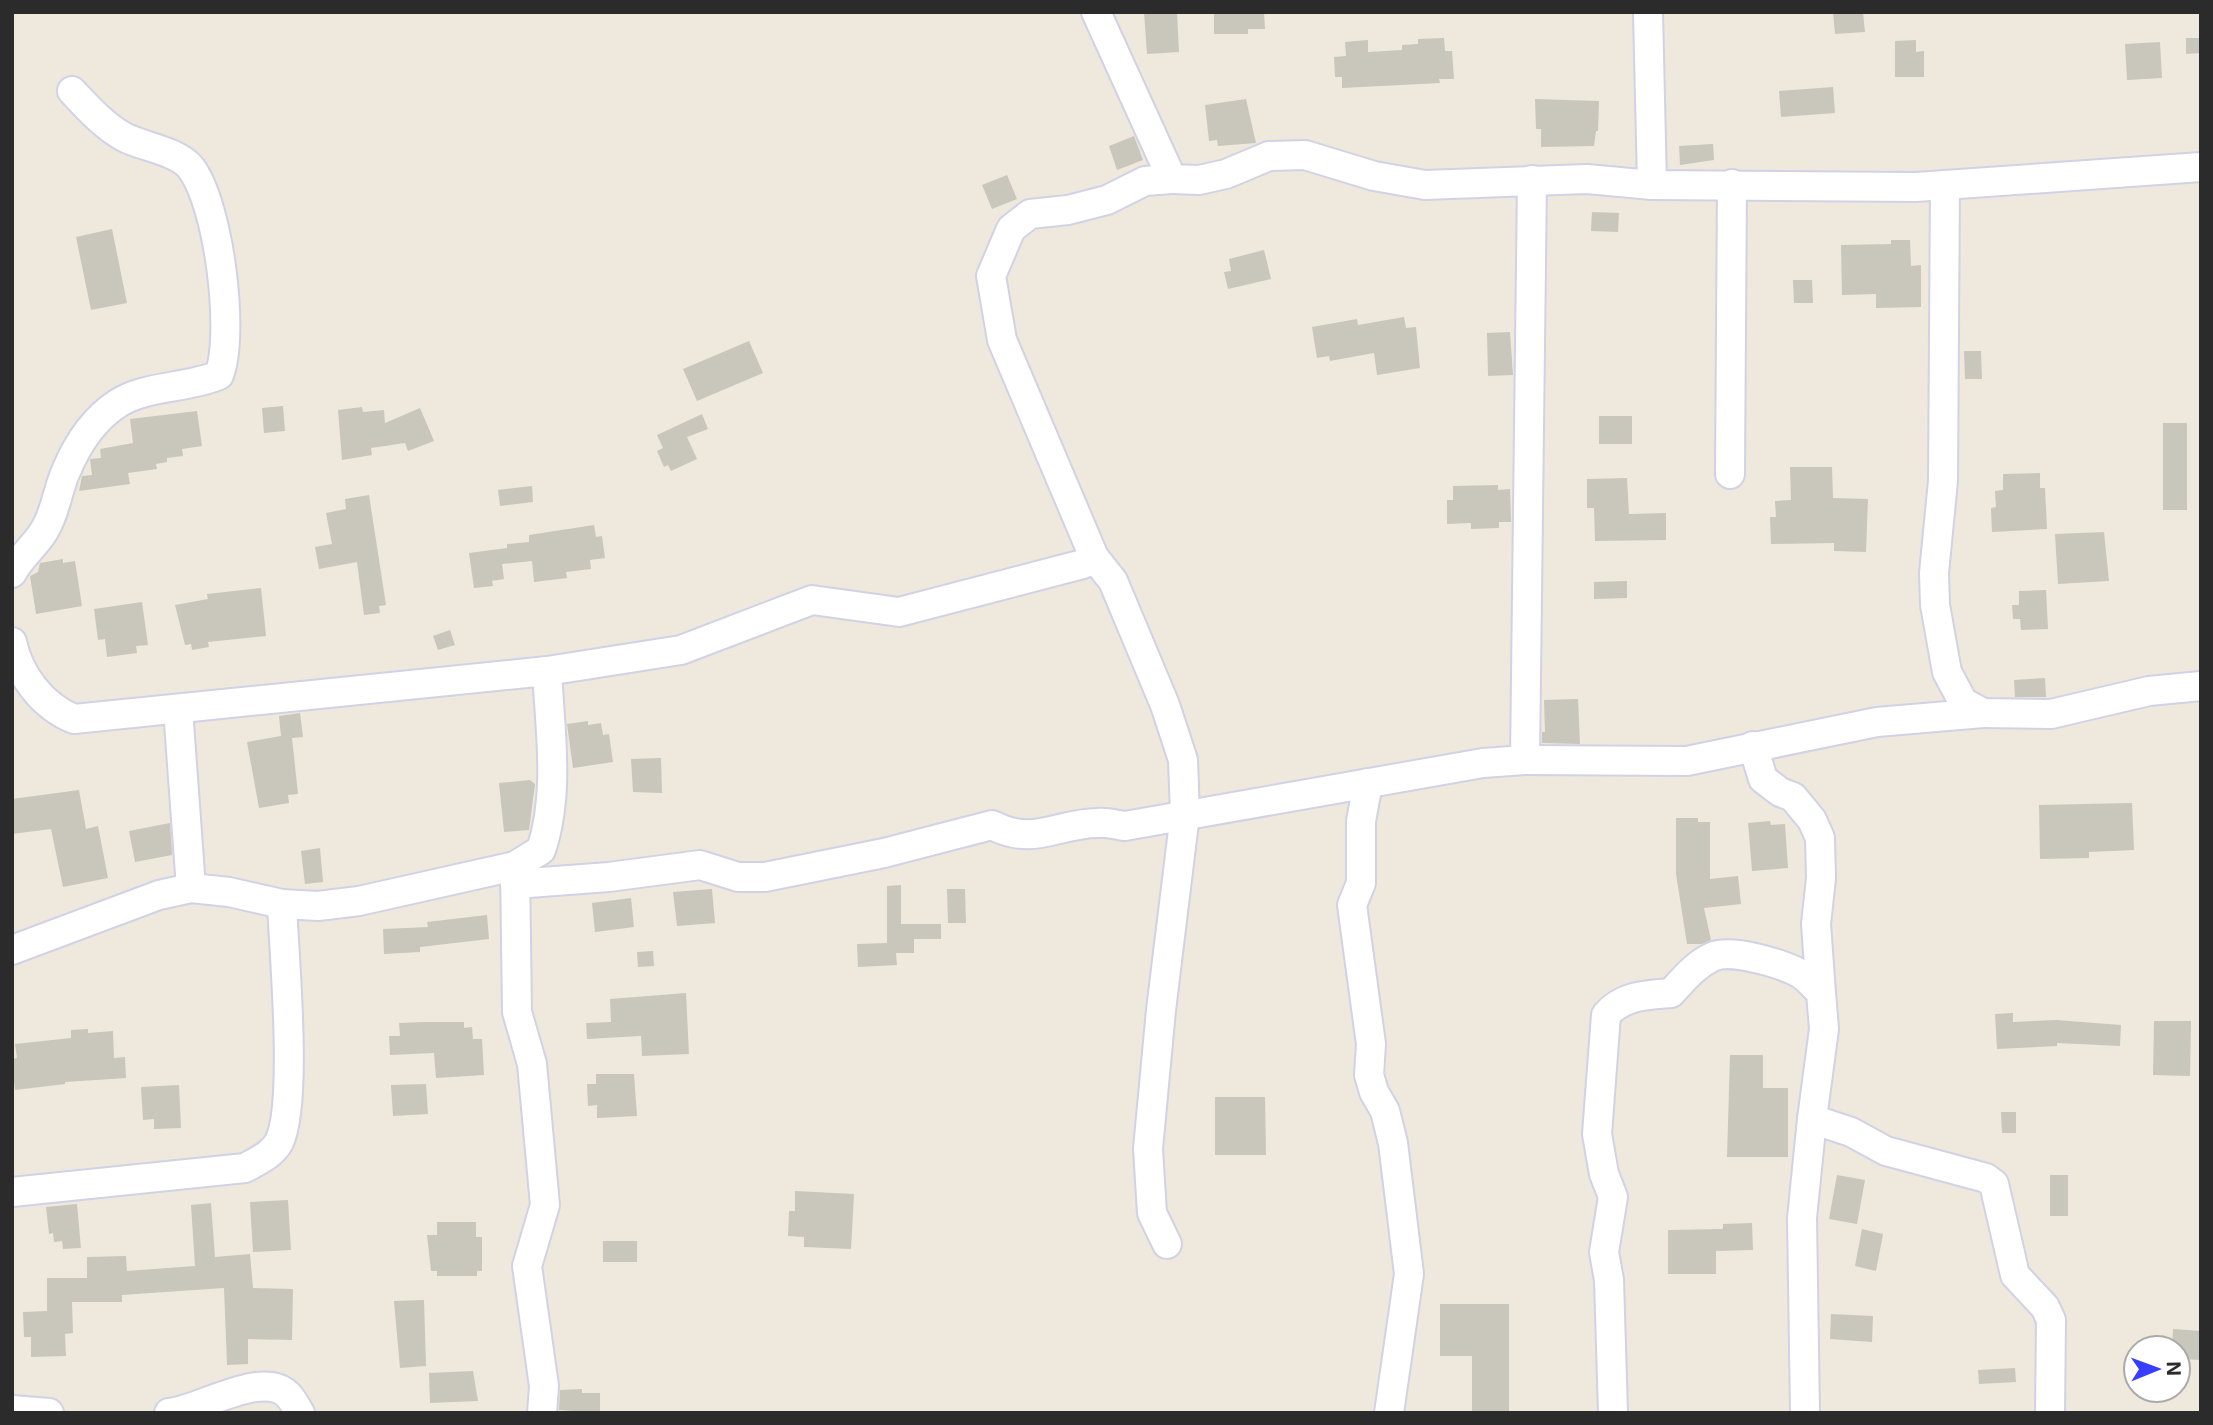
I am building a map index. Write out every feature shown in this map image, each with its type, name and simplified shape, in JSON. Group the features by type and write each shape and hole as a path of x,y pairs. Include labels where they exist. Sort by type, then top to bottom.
{"street":[{"path":"1096,12 1172,179"},
{"path":"1648,12 1652,185"},
{"path":"12,573 44,532 55,509 65,472 89,430 118,403 153,389 196,385 219,376 226,357 222,261 205,196 191,167 179,159 123,137 98,119 72,91"},
{"path":"1167,1244 1152,1213 1148,1149 1161,1010 1185,814 1183,760 1165,705 1113,581 1094,557 1002,340 991,276 1011,229 1030,214 1068,210 1107,200 1145,181 1199,180 1226,174 1269,156 1305,155 1408,184 1587,179 1652,185 1945,185 2201,167"},
{"path":"1525,760 1532,180"},
{"path":"1730,474 1732,184"},
{"path":"1945,185 1943,481 1934,573 1935,605 1947,672 1963,702 1983,713"},
{"path":"12,642 16,658 37,692 55,711 74,719 547,671 681,650 812,600 899,612 1083,564 1094,557"},
{"path":"542,1413 544,1386 527,1266 545,1205 532,1064 517,1012 515,875 541,850 550,823 552,765 547,671"},
{"path":"12,950 159,895 191,888 229,891 282,904 318,906 515,875 609,877 700,865 738,877 765,877 884,853 992,825 1006,832 1035,836 1097,822 1125,826 1185,814 1206,814 1483,763 1525,760 1687,761 1877,722 1983,713 2051,714 2149,691 2201,686"},
{"path":"178,709 191,888"},
{"path":"1753,746 1763,779 1780,792 1793,797 1812,820 1820,838 1821,878 1816,924 1824,1028 1802,1218 1805,1413"},
{"path":"1368,783 1361,821 1361,883 1352,905 1371,1044 1369,1075 1374,1092 1385,1111 1393,1143 1409,1274 1389,1413"},
{"path":"12,1192 245,1168 266,1157 278,1144 288,1100 282,904"},
{"path":"1613,1413 1609,1280 1604,1252 1613,1197 1604,1174 1597,1134 1606,1015 1616,1004 1637,996 1671,993 1694,968 1715,955 1757,958 1774,963 1802,975 1821,993"},
{"path":"1812,1119 1851,1132 1886,1151 1986,1178 1994,1184 2015,1275 2045,1307 2051,1320 2050,1413"},
{"path":"169,1413 188,1411 239,1390 266,1385 286,1393 300,1413"},
{"path":"12,1410 49,1413"}],"building":[{"path":"1144,12 1177,12 1179,52 1147,54"},
{"path":"1214,12 1264,12 1265,29 1248,29 1248,34 1214,34"},
{"path":"1833,12 1863,12 1865,32 1835,34"},
{"path":"1444,38 1445,51 1452,51 1454,79 1439,79 1440,83 1342,88 1342,77 1335,77 1334,57 1346,56 1345,42 1368,40 1368,52 1402,50 1402,45 1418,44 1418,39"},
{"path":"2186,38 2201,38 2201,53 2186,54"},
{"path":"1916,40 1916,52 1924,51 1924,77 1895,77 1895,41"},
{"path":"2160,42 2162,78 2127,80 2125,44"},
{"path":"1833,87 1835,113 1781,117 1779,91"},
{"path":"1246,99 1256,143 1218,146 1217,140 1209,141 1205,105"},
{"path":"1535,99 1599,101 1598,131 1594,146 1541,147 1541,129 1536,129"},
{"path":"1134,136 1143,160 1117,170 1109,146"},
{"path":"1713,144 1714,160 1680,165 1679,146"},
{"path":"1007,175 1017,199 992,209 982,185"},
{"path":"1592,212 1619,213 1618,232 1591,231"},
{"path":"112,229 127,303 91,310 76,237"},
{"path":"1891,240 1910,240 1911,266 1921,265 1921,307 1876,308 1876,294 1842,295 1841,245 1891,244"},
{"path":"1264,250 1271,279 1228,289 1224,272 1231,271 1229,259"},
{"path":"1793,280 1812,280 1813,303 1794,303"},
{"path":"1404,317 1406,328 1416,327 1420,368 1377,375 1374,353 1330,361 1329,356 1317,358 1312,327 1357,319 1358,325"},
{"path":"1510,332 1513,375 1488,376 1487,333"},
{"path":"749,341 763,373 697,401 683,369"},
{"path":"1964,351 1981,351 1982,379 1965,379"},
{"path":"283,406 285,431 264,433 262,408"},
{"path":"362,407 363,412 384,410 385,423 420,408 434,441 408,451 405,443 371,448 372,455 342,460 338,410"},
{"path":"197,411 202,446 182,449 183,456 167,458 167,462 156,464 157,469 128,473 130,484 79,491 82,476 92,475 90,459 101,458 100,449 133,443 130,419"},
{"path":"702,414 708,429 687,437 697,459 671,471 668,465 664,467 657,451 663,448 657,435"},
{"path":"1599,416 1632,416 1632,444 1599,444"},
{"path":"2163,423 2187,423 2187,510 2163,510"},
{"path":"1790,467 1832,467 1833,498 1868,499 1866,552 1834,551 1834,543 1771,544 1770,517 1776,517 1775,501 1791,500"},
{"path":"2040,473 2040,488 2045,488 2047,529 1992,532 1991,508 1996,507 1995,491 2003,490 2003,474"},
{"path":"1627,478 1629,514 1666,513 1666,540 1595,541 1594,508 1587,508 1587,479"},
{"path":"1498,485 1498,490 1510,489 1511,522 1499,522 1499,528 1471,529 1471,523 1447,524 1447,500 1453,500 1453,486"},
{"path":"532,486 533,502 500,506 498,490"},
{"path":"369,495 386,605 379,606 380,613 364,615 357,562 319,569 315,547 332,544 326,513 346,509 345,499"},
{"path":"594,525 596,537 602,536 605,558 590,560 591,569 566,572 567,578 534,582 532,561 502,564 504,579 492,581 493,586 474,588 469,553 529,542 529,535"},
{"path":"2104,532 2109,581 2058,584 2055,534"},
{"path":"63,559 63,563 75,561 82,606 36,614 30,576 38,572 40,563"},
{"path":"1627,581 1627,598 1594,599 1594,582"},
{"path":"261,588 266,636 208,642 209,647 192,650 191,644 185,645 175,605 208,599 207,594"},
{"path":"2046,590 2048,629 2021,630 2020,619 2013,619 2012,605 2019,605 2019,591"},
{"path":"142,602 148,645 136,646 137,653 107,657 105,639 98,640 94,609"},
{"path":"450,630 455,645 438,650 433,636"},
{"path":"2045,678 2046,697 2015,697 2014,680"},
{"path":"1578,699 1580,744 1542,743 1542,732 1545,732 1544,700"},
{"path":"300,713 303,737 292,738 298,794 288,795 289,803 259,808 247,742 281,736 279,716"},
{"path":"588,721 588,725 601,723 603,735 609,734 613,762 573,768 567,724"},
{"path":"661,758 662,793 633,792 631,759"},
{"path":"530,780 535,784 529,830 504,832 499,783"},
{"path":"79,790 86,829 98,826 108,878 63,887 51,829 12,834 12,799"},
{"path":"2132,803 2134,850 2089,852 2089,858 2040,859 2039,805"},
{"path":"1676,818 1698,818 1698,822 1710,822 1710,879 1738,876 1741,904 1704,908 1711,940 1702,944 1687,944 1676,874"},
{"path":"1770,821 1771,825 1785,824 1788,868 1752,871 1748,823"},
{"path":"170,823 172,855 135,862 129,831"},
{"path":"320,848 323,882 305,884 301,851"},
{"path":"901,885 901,924 941,924 941,939 914,939 914,953 896,953 897,965 858,967 857,944 887,943 887,886"},
{"path":"712,889 715,923 677,926 673,892"},
{"path":"947,889 965,889 966,923 948,923"},
{"path":"631,898 634,927 595,932 592,903"},
{"path":"487,915 489,939 420,947 420,952 384,954 383,929 428,927 427,922"},
{"path":"653,951 654,966 638,967 637,952"},
{"path":"686,993 689,1054 642,1056 641,1036 587,1039 586,1023 611,1022 610,999"},
{"path":"2013,1013 2013,1022 2056,1020 2121,1025 2120,1046 2057,1043 2057,1046 1997,1049 1995,1014"},
{"path":"2154,1021 2191,1021 2190,1076 2153,1075"},
{"path":"464,1022 464,1028 472,1027 473,1039 482,1039 484,1075 436,1078 434,1053 390,1055 389,1036 400,1036 399,1023"},
{"path":"88,1029 88,1033 113,1031 114,1058 125,1057 126,1078 65,1082 15,1090 12,1059 17,1058 15,1044 71,1038 71,1030"},
{"path":"1730,1055 1763,1055 1763,1088 1788,1088 1788,1157 1727,1157"},
{"path":"596,1074 634,1074 637,1116 597,1118 597,1105 588,1106 587,1084 596,1084"},
{"path":"426,1084 428,1114 393,1116 391,1085"},
{"path":"179,1085 181,1128 154,1129 154,1119 143,1120 141,1087"},
{"path":"1215,1097 1265,1097 1266,1155 1215,1155"},
{"path":"2001,1112 2016,1112 2016,1133 2002,1133"},
{"path":"1837,1175 1865,1180 1857,1224 1829,1219"},
{"path":"2050,1175 2068,1175 2068,1216 2050,1216"},
{"path":"795,1191 854,1194 851,1249 804,1247 804,1237 788,1236 789,1211 795,1211"},
{"path":"288,1200 291,1250 253,1252 250,1202"},
{"path":"211,1203 215,1257 250,1254 253,1288 293,1289 292,1340 248,1339 248,1364 227,1365 224,1288 122,1295 122,1302 72,1302 73,1333 65,1334 66,1356 31,1357 31,1337 24,1337 23,1312 47,1311 47,1278 87,1278 87,1257 126,1256 127,1271 195,1266 191,1205"},
{"path":"77,1204 81,1248 63,1249 62,1241 54,1242 53,1233 49,1234 46,1207"},
{"path":"437,1222 476,1222 476,1237 482,1237 482,1271 477,1271 477,1276 437,1276 437,1271 431,1271 427,1235 437,1235"},
{"path":"1752,1223 1753,1250 1716,1251 1716,1274 1668,1274 1668,1230 1723,1229 1723,1224"},
{"path":"1862,1229 1883,1234 1876,1271 1855,1266"},
{"path":"603,1241 637,1241 637,1262 603,1262"},
{"path":"424,1300 426,1366 400,1368 394,1301"},
{"path":"1440,1304 1509,1304 1509,1413 1472,1413 1472,1356 1440,1356"},
{"path":"1831,1314 1873,1316 1872,1342 1830,1339"},
{"path":"2173,1329 2201,1331 2201,1360 2192,1360 2192,1334 2173,1334"},
{"path":"2015,1368 2016,1382 1979,1384 1978,1370"},
{"path":"473,1371 478,1401 430,1403 429,1373"},
{"path":"582,1389 582,1393 600,1393 600,1413 559,1410 560,1390"}]}
